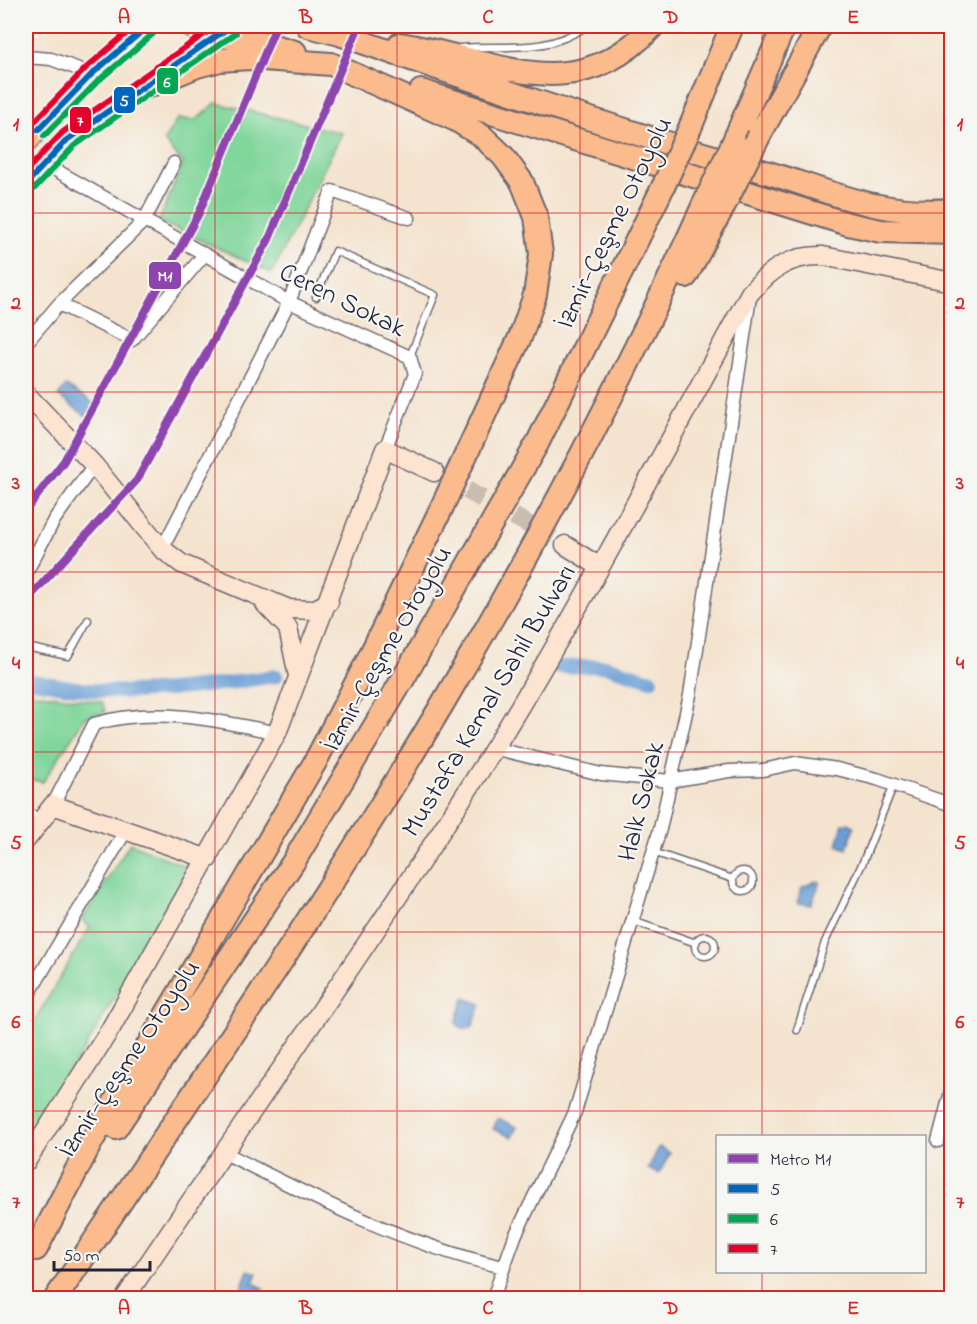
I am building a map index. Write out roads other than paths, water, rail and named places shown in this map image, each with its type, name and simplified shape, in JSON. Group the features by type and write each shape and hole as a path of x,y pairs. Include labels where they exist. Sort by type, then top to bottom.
{"highway":[{"path":"308,26 438,50 492,66 546,75 584,71 616,59 653,26"},
{"name":"İzmir-Çeşme Otoyolu","path":"31,1257 294,861 403,679 538,442 663,187 732,26"},
{"path":"713,206 734,141 784,26"},
{"path":"56,1299 327,888 439,710 535,542 713,206 759,136 820,26"},
{"path":"223,30 848,224 881,231 951,233"},
{"path":"330,31 584,119 870,206 907,212 951,210"},
{"path":"31,1257 90,1144 238,894 345,703 451,488 521,335 535,295 542,254 536,217 522,182 503,156 482,136 456,120 332,64 249,58 220,60 197,66 146,87"}],"main road":[{"path":"26,143 92,74 147,26"},
{"path":"189,26 197,32 223,30"},
{"path":"26,184 68,140 93,120 146,87 223,30"}],"street":[{"path":"26,57 51,59 92,74"},
{"path":"26,343 59,304 144,221 174,163"},
{"name":"Ceren Sokak","path":"45,164 289,302 410,357 415,374 385,449"},
{"path":"162,549 289,302 332,191 409,218"},
{"path":"59,304 132,340 204,255"},
{"name":"Mustafa Kemal Sahil Bulvarı","path":"125,1299 409,881 494,748 600,567 750,293 786,261 807,256 823,256 951,282"},
{"name":"Halk Sokak","path":"493,1299 515,1236 575,1112 653,852 690,695 750,293"},
{"path":"26,394 94,465 162,549 199,573 289,609 313,610 329,602"},
{"path":"26,1162 83,1075 208,859 277,733 329,602 385,449 434,472"},
{"path":"26,573 54,520 94,465"},
{"path":"565,545 600,567"},
{"path":"256,597 288,628 303,638 314,638"},
{"path":"289,609 308,624 314,638"},
{"path":"288,628 298,680"},
{"path":"26,840 48,812 94,724 138,714 227,722 277,733"},
{"path":"494,748 602,774 670,782 729,771 764,770 795,763 837,769 894,784 951,805"},
{"path":"48,812 125,832 208,859"},
{"path":"26,999 29,982 125,832"},
{"path":"938,1141 951,1088"},
{"path":"223,1152 327,1204 414,1242 503,1267"}],"lane":[{"path":"438,50 537,46 567,39 587,26"},
{"path":"316,297 335,251 435,295 410,357"},
{"path":"26,647 68,656 88,620"},
{"path":"797,1030 825,942 863,862 894,784"},
{"path":"26,811 48,812"},
{"path":"653,852 734,879"},
{"path":"633,921 696,943"}],"water":[{"path":"66,386 95,404 86,416 58,396"},
{"path":"849,823 854,827 847,849 837,845 843,824"},
{"path":"816,881 820,882 811,905 797,903 802,887"},
{"path":"464,998 481,1004 472,1028 463,1029 456,1023"},
{"path":"498,1118 517,1127 512,1137 493,1129"},
{"path":"659,1147 670,1153 659,1174 648,1169"},
{"path":"248,1270 257,1273 253,1283 264,1288 259,1298 240,1291"}],"waterway":[{"path":"553,667 605,666 651,680"},
{"path":"26,680 90,690 136,692 183,689 276,676"}],"tunnel":[{"path":"443,477 565,545"}],"metro line":[{"name":"M1","path":"26,510 64,461 199,213 276,26"},
{"name":"M1","path":"26,601 137,480 269,239 359,26"}]}
